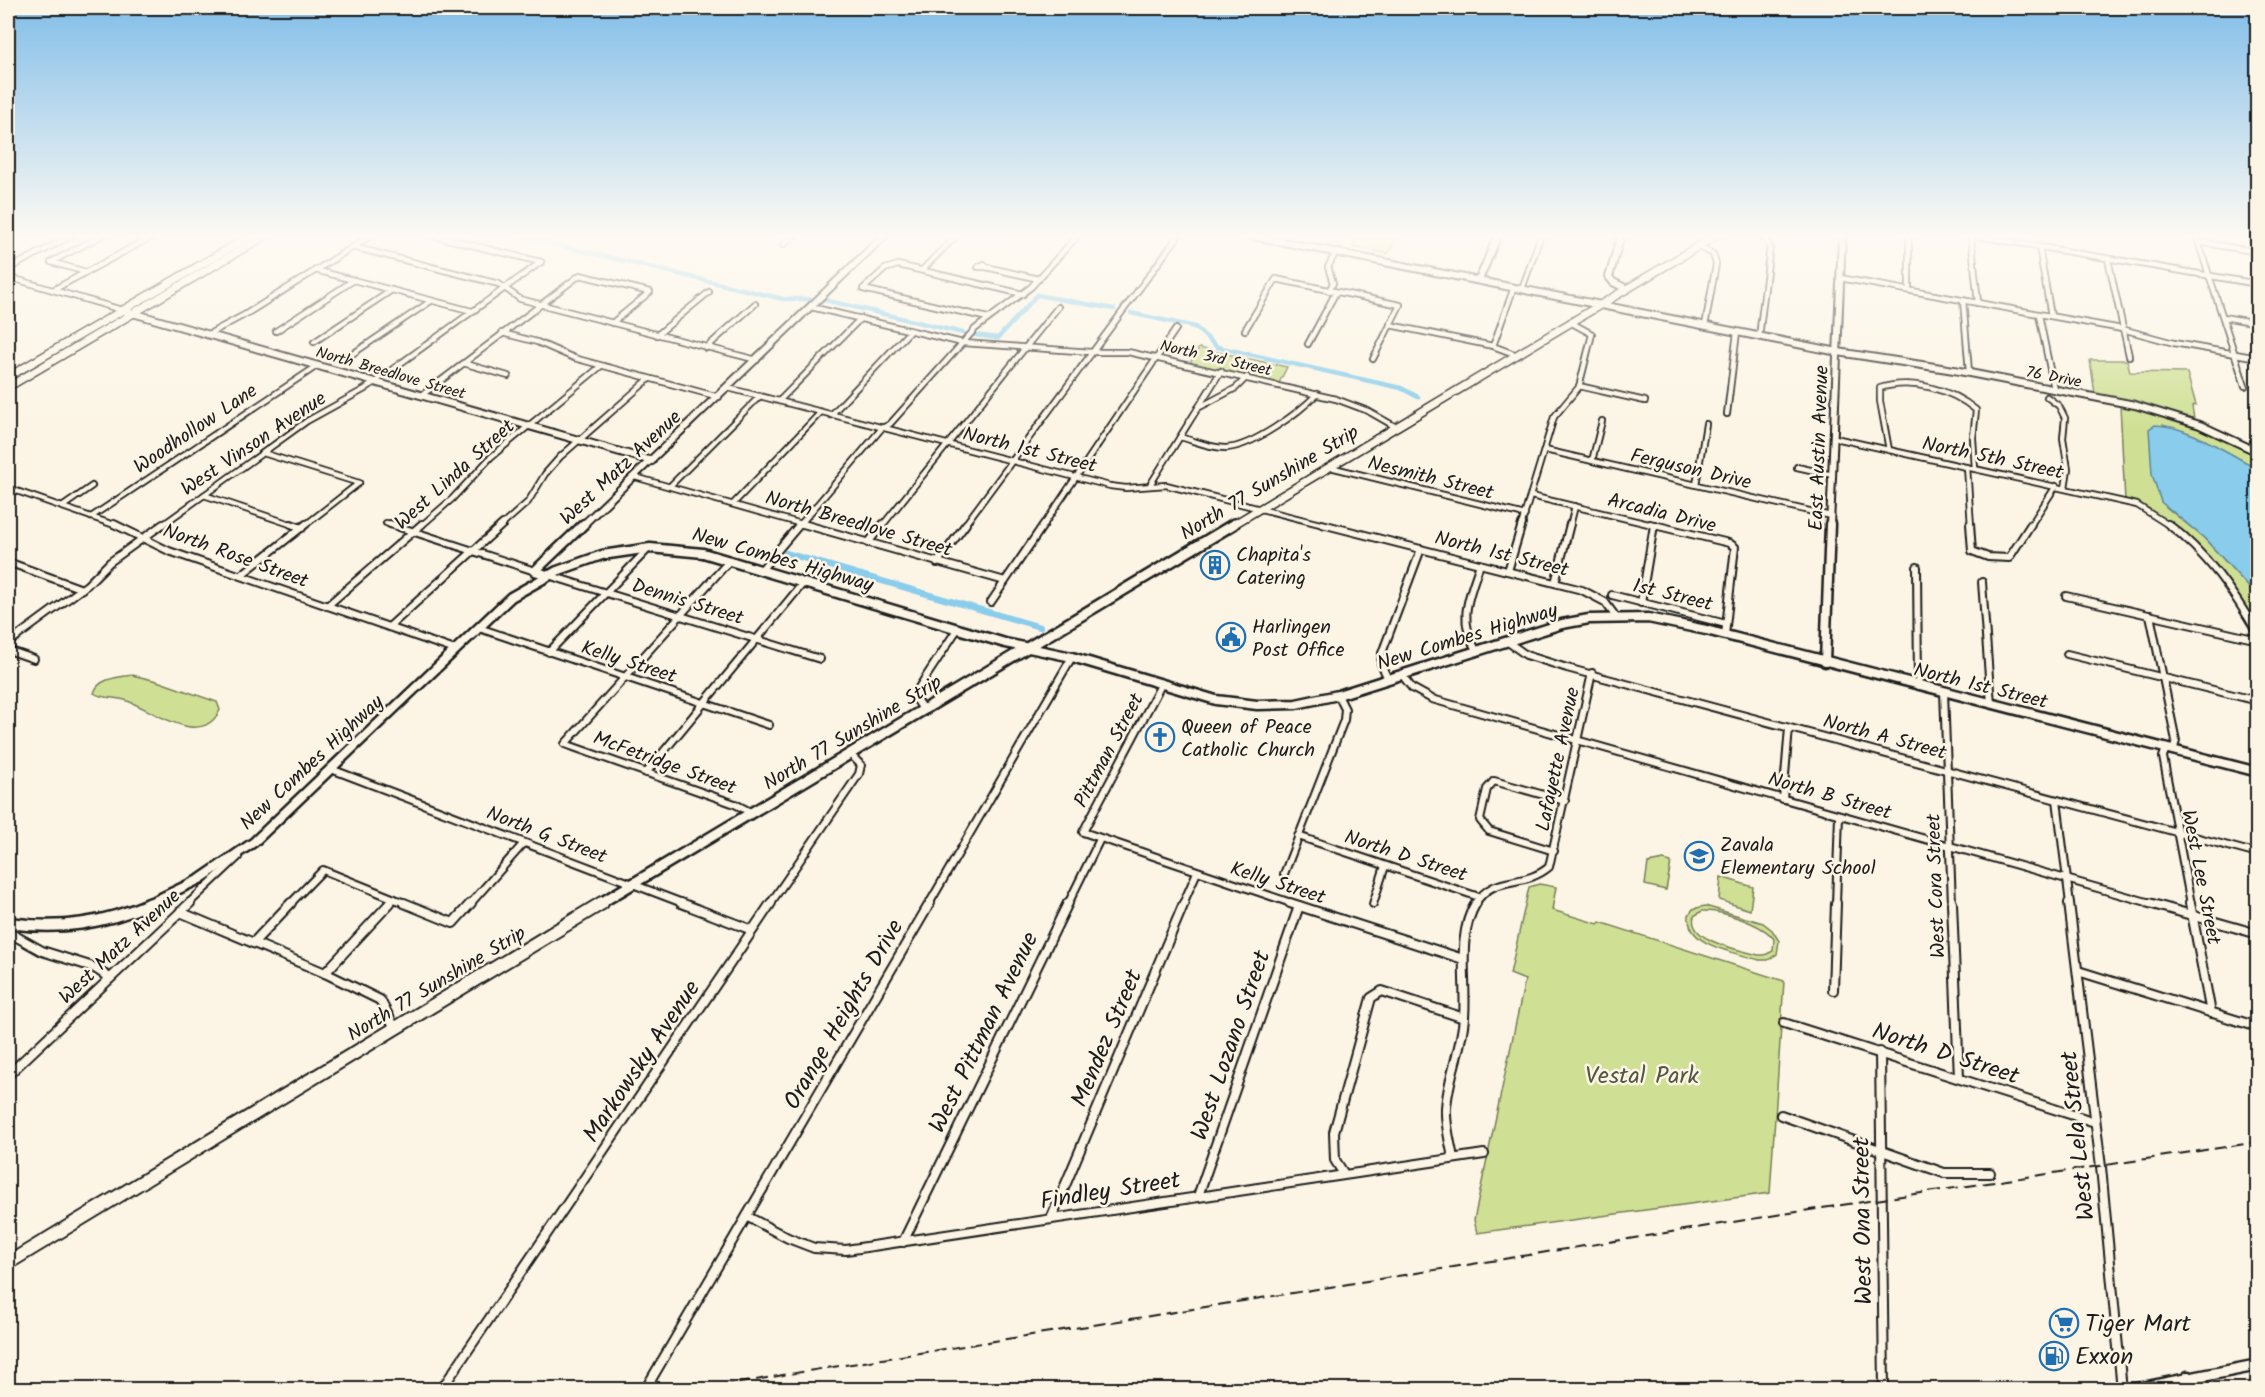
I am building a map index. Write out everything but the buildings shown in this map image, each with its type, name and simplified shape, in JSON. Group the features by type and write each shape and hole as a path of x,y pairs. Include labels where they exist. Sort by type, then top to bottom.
{"main road":[{"path":"8,377 139,300"},
{"path":"132,313 135,307 145,300"},
{"path":"8,387 154,300"},
{"name":"North 77 Sunshine Strip","path":"9,1260 1608,300"},
{"path":"51,361 84,337 118,317 122,310"}],"street":[{"path":"88,300 122,310"},
{"path":"207,335 265,300"},
{"path":"276,331 323,300"},
{"path":"314,342 377,300"},
{"name":"West Vinson Avenue","path":"8,643 82,589 110,562 142,538 307,421 352,398 488,300"},
{"path":"525,300 757,360"},
{"path":"422,395 547,300"},
{"path":"612,323 640,300"},
{"path":"657,335 699,300"},
{"name":"West Matz Avenue","path":"535,571 818,300"},
{"path":"911,300 988,318"},
{"path":"762,570 882,428 890,424 988,318 1014,300"},
{"path":"937,562 1131,300"},
{"path":"1245,330 1263,300"},
{"path":"1308,344 1332,300"},
{"path":"1373,359 1400,305 1376,300"},
{"path":"1492,346 1509,300"},
{"name":"76 Drive","path":"1577,300 1838,352 1969,372 2166,413 2200,425 2258,452"},
{"path":"1705,326 1710,300"},
{"path":"1759,337 1763,300"},
{"name":"East Austin Avenue","path":"1826,662 1839,300"},
{"path":"1963,300 1969,372"},
{"path":"1964,300 2122,329 2174,343 2258,358"},
{"path":"2047,300 2050,316"},
{"path":"2116,300 2128,356"},
{"path":"2218,300 2244,386"},
{"path":"351,355 431,301 472,311"},
{"path":"706,348 755,304"},
{"name":"North 3rd Street","path":"811,307 963,343 1092,352 1124,351 1317,394 1354,405 1396,427"},
{"path":"868,543 1058,307"},
{"name":"North Breedlove Street","path":"122,310 652,461"},
{"path":"2039,315 2054,389"},
{"path":"2223,317 2258,323"},
{"path":"779,401 861,318"},
{"path":"1508,571 1554,417 1579,386 1592,338 1589,331 1570,322"},
{"path":"1390,325 1492,346 1517,355"},
{"path":"991,602 1176,329"},
{"path":"831,415 910,331"},
{"path":"1727,414 1737,332"},
{"path":"502,333 537,342 565,356 719,397"},
{"path":"463,363 508,376"},
{"name":"Woodhollow Lane","path":"92,517 317,366"},
{"name":"West Linda Street","path":"327,606 452,499 484,464 601,366"},
{"path":"1150,485 1221,371"},
{"path":"1198,409 1236,388 1247,377"},
{"path":"389,627 528,501 548,470 649,379"},
{"path":"1889,450 1880,388 1889,384 1903,384 1939,390 1963,398 1976,410 1973,438 1975,469"},
{"path":"1579,386 1645,401"},
{"name":"North 1st Street","path":"728,388 1118,488 1150,485 1174,486 1600,596 1608,602 1616,617 1648,618 1725,635 2258,772"},
{"path":"1180,437 1221,448 1231,448 1295,414 1310,403 1317,394"},
{"path":"670,486 759,396"},
{"path":"2047,397 2061,408 2066,420 2062,439 2068,453 2069,469 2065,488"},
{"path":"734,503 821,412"},
{"path":"1592,461 1602,421"},
{"path":"1696,484 1706,424"},
{"name":"North 5th Street","path":"1835,438 2125,501 2144,509 2199,550 2258,633"},
{"name":"Ferguson Drive","path":"1545,450 1831,516"},
{"path":"240,576 359,483 263,453"},
{"name":"Nesmith Street","path":"1330,467 1525,515"},
{"path":"1797,467 1833,475"},
{"path":"1967,467 1972,550 1989,557 2009,558 2056,486"},
{"name":"North Breedlove Street","path":"635,477 734,503 1005,582"},
{"path":"62,507 92,486"},
{"name":"North Rose Street","path":"8,488 116,525 128,535 142,538 169,551 455,650"},
{"path":"204,495 302,528"},
{"name":"Arcadia Drive","path":"1531,496 1729,543 1735,547 1725,635"},
{"path":"1556,583 1575,506"},
{"path":"386,523 547,575"},
{"path":"1641,603 1654,525"},
{"path":"549,652 649,549"},
{"name":"New Combes Highway","path":"8,923 40,927 81,924 124,914 164,898 210,874 254,842 511,597 547,575 573,563 602,554 649,549 685,549 730,560 1005,643 1072,657 1216,699 1257,705 1296,704 1338,695 1571,622 1616,617"},
{"path":"1388,679 1381,664 1382,653 1420,549"},
{"path":"625,677 730,560"},
{"path":"8,562 82,589"},
{"path":"1477,652 1465,632 1464,613 1480,564"},
{"path":"1917,567 1918,686"},
{"name":"Dennis Street","path":"547,575 820,659"},
{"path":"646,773 804,582"},
{"path":"1983,582 1991,704"},
{"name":"1st Street","path":"1612,595 1726,624"},
{"path":"2066,596 2258,640"},
{"path":"2150,615 2162,678"},
{"name":"Kelly Street","path":"479,628 769,724"},
{"path":"924,711 916,699 916,692 958,628"},
{"name":"North A Street","path":"1508,642 1526,655 2258,854"},
{"path":"8,650 34,659"},
{"path":"2067,654 2258,701"},
{"name":"Orange Heights Drive","path":"645,1389 748,1217 1072,657"},
{"name":"Lafayette Avenue","path":"1554,851 1592,673"},
{"name":"North B Street","path":"1402,675 1412,688 1432,699 2258,933"},
{"name":"McFetridge Street","path":"625,677 565,744 735,804 752,813"},
{"name":"West Lee Street","path":"2162,678 2176,741 2174,748 2165,751 2163,757 2211,1013"},
{"name":"Pittman Street","path":"1083,832 1162,683"},
{"name":"West Cora Street","path":"1944,693 1959,1078"},
{"path":"1284,874 1344,720 1345,709 1338,695"},
{"path":"1783,799 1789,728"},
{"name":"Markowsky Avenue","path":"441,1389 507,1296 752,930 851,788 861,765 850,754"},
{"name":"North G Street","path":"331,769 752,930"},
{"path":"1554,851 1489,831 1481,825 1480,820 1488,789 1494,781 1565,801"},
{"name":"West Lela Street","path":"2056,800 2095,1122 2122,1389"},
{"path":"1833,990 1839,815"},
{"name":"Kelly Street","path":"1083,832 1197,872 1463,959"},
{"name":"North D Street","path":"1298,836 1479,897 1489,887 1504,880 1523,882 1541,876 1549,867 1554,851"},
{"name":"West Pittman Avenue","path":"903,1242 1100,839"},
{"name":"West Matz Avenue","path":"8,1075 254,842"},
{"path":"253,943 323,870 453,923 524,843"},
{"path":"1373,905 1385,866"},
{"name":"Mendez Street","path":"1051,1219 1197,872"},
{"path":"1453,1158 1446,1124 1446,1107 1464,1018 1463,959 1469,924 1479,897"},
{"path":"325,973 394,899"},
{"name":"West Lozano Street","path":"1198,1196 1299,906"},
{"path":"180,912 325,973 380,1000 395,1029"},
{"path":"8,932 42,951 93,967 110,978"},
{"path":"2078,971 2258,1027"},
{"path":"1345,1174 1337,1169 1334,1132 1371,998 1382,991 1464,1018"},
{"name":"North D Street","path":"1784,1023 2095,1122"},
{"name":"West Ona Street","path":"1880,1052 1884,1389"},
{"path":"1780,1115 1944,1173 1990,1173"},
{"name":"Findley Street","path":"748,1217 788,1238 814,1248 846,1250 1484,1154"},
{"path":"2132,1389 2189,1383 2258,1365"}],"green space":[{"path":"1199,348 1287,367 1279,383 1190,363"},
{"path":"2090,360 2127,360 2130,372 2187,373 2196,405 2192,406 2194,419 2140,403 2095,394"},
{"path":"2120,405 2190,425 2257,455 2257,470 2193,436 2163,425 2166,507 2204,538 2257,596 2257,628 2199,550 2155,515 2125,501"},
{"path":"132,675 157,681 217,702 220,710 212,721 201,727 189,727 162,718 125,700 94,693 104,681"},
{"path":"1664,860 1671,862 1666,890 1645,885 1648,863"},
{"path":"1721,877 1753,887 1750,910 1719,900"},
{"name":"Vestal Park","path":"1539,884 1556,887 1552,910 1598,924 1600,922 1784,981 1770,1193 1477,1233 1474,1220 1525,980 1510,974 1529,887"},
{"path":"1705,906 1763,923 1772,930 1779,941 1777,954 1768,960 1759,960 1726,951 1704,941 1695,934 1690,926 1689,915 1693,909","holes":["1702,911 1741,919 1769,933 1774,939 1773,951 1765,955 1758,955 1706,938 1694,925 1694,916"]}],"water":[{"path":"2155,425 2167,426 2194,435 2257,468 2257,596 2204,538 2161,502 2152,474 2149,429"}],"waterway":[{"path":"826,300 963,333"},
{"path":"975,335 998,338 1032,300"},
{"path":"1066,300 1114,309"},
{"path":"1131,313 1195,327 1217,347 1401,388 1418,397"},
{"path":"786,553 1040,627"}],"railway":[{"path":"703,1390 783,1375 1783,1214 2258,1142"}],"place":[{"name":"Chapita's Catering","path":"1215,565"},
{"name":"Harlingen Post Office","path":"1231,637"},
{"name":"Queen of Peace Catholic Church","path":"1160,737"},
{"name":"Zavala Elementary School","path":"1699,856"},
{"name":"Tiger Mart","path":"2064,1323"},
{"name":"Exxon","path":"2054,1356"}]}
